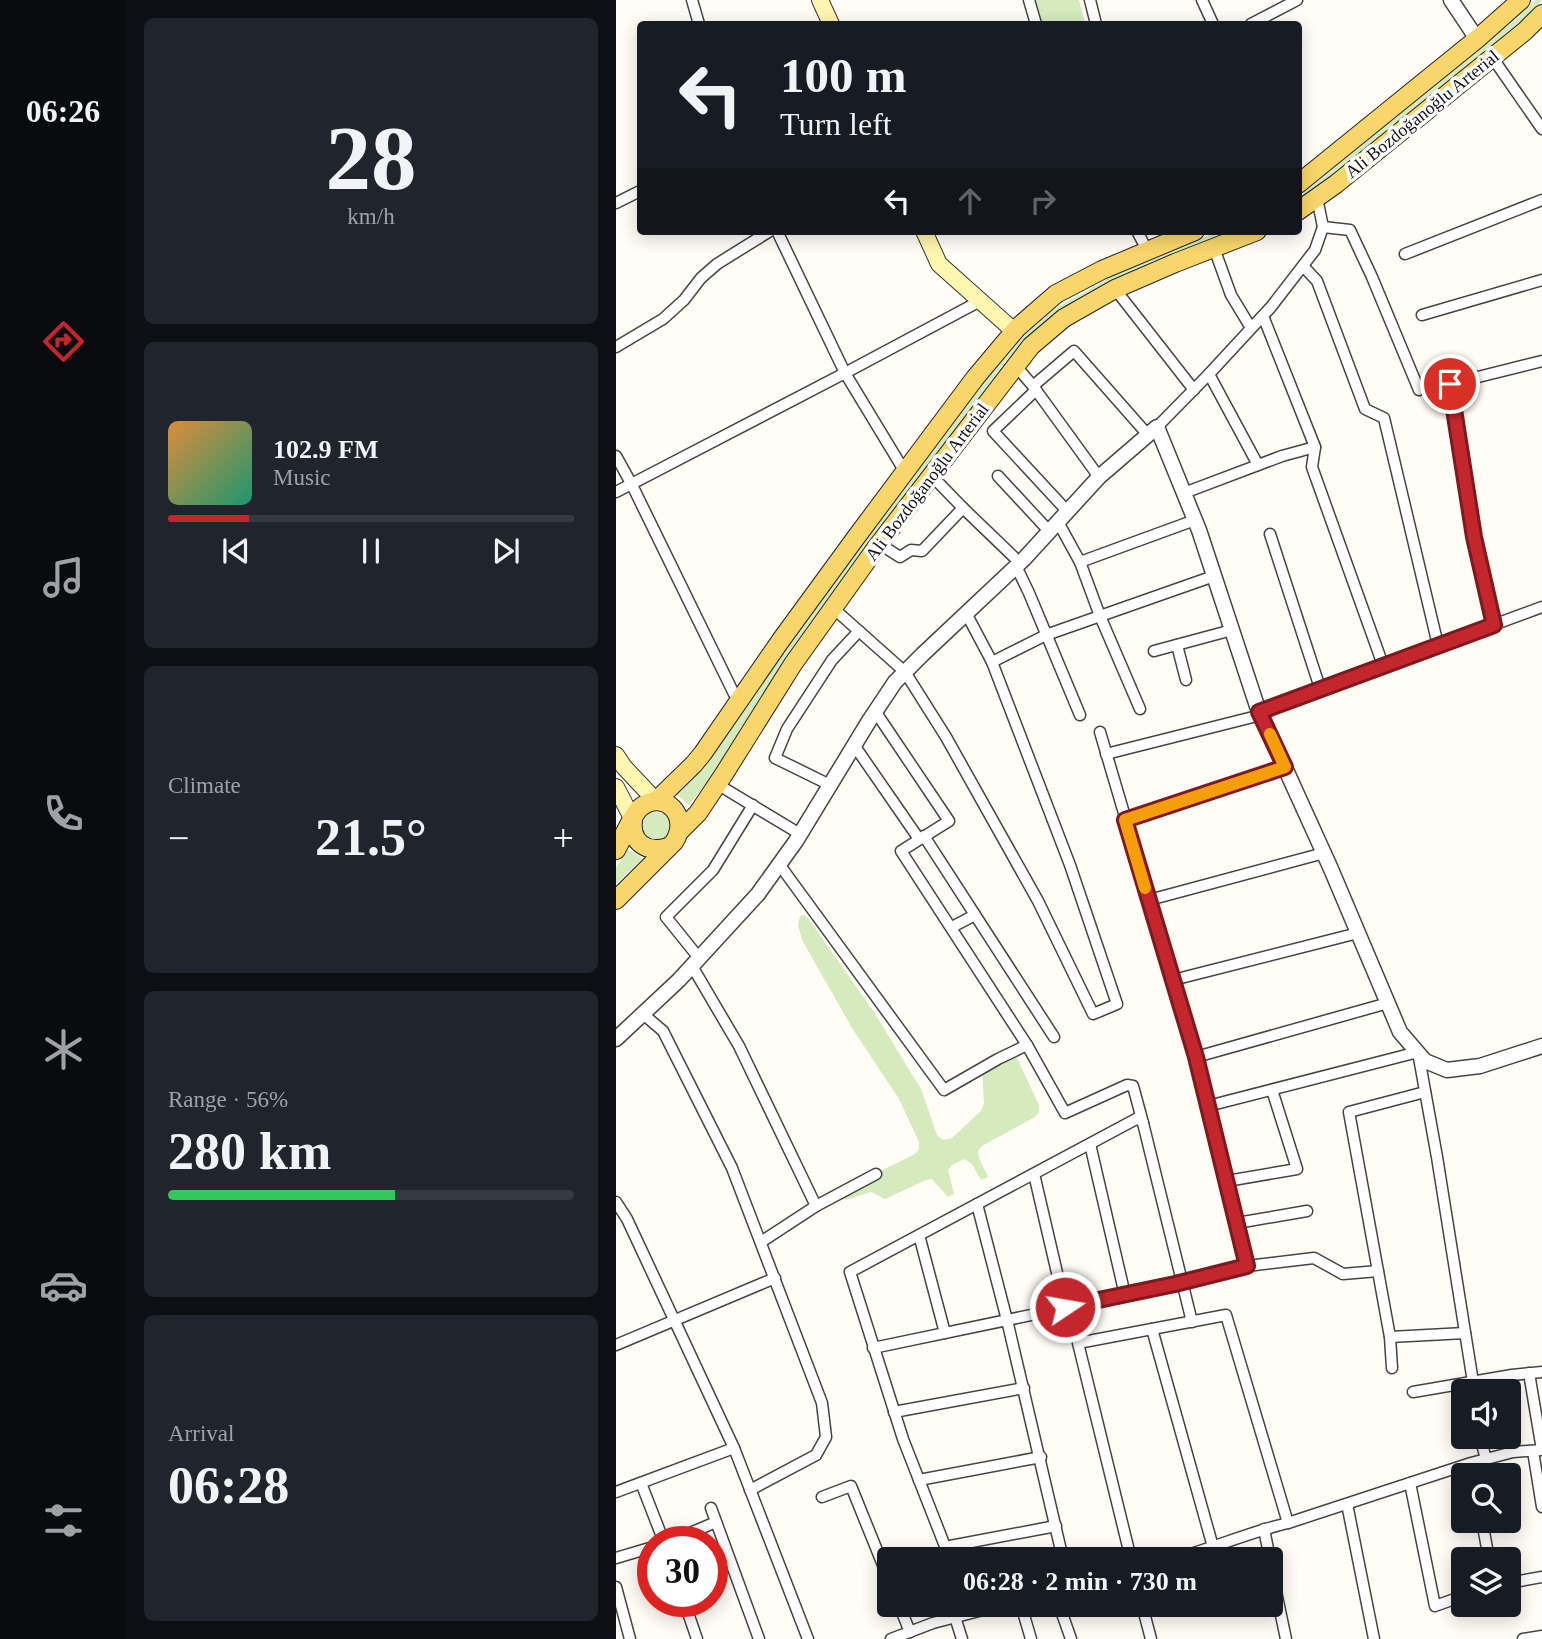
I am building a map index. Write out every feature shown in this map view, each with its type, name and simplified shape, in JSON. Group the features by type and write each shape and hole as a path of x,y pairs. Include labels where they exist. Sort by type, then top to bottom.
{"main road":[{"path":"820,0 830,21"},
{"name":"Ali Bozdoğanoğlu Arterial","path":"1302,181 1521,0"},
{"name":"Ali Bozdoğanoğlu Arterial","path":"1302,208 1542,14"},
{"path":"925,235 939,264 1014,331"},
{"name":"Ali Bozdoğanoğlu Arterial","path":"656,801 694,764 781,640 905,472 975,378 1014,331 1056,294 1101,270 1185,235"},
{"name":"Ali Bozdoğanoğlu Arterial","path":"680,831 698,813 793,664 833,608 1031,346 1064,318 1115,289 1247,235"},
{"path":"616,755 656,801"},
{"path":"616,787 633,820 632,828 638,842 652,850 668,847"},
{"path":"616,850 641,806 656,801 671,806 677,812 680,831 674,842 616,900"}],"street":[{"path":"692,0 698,21"},
{"path":"1029,0 1034,21"},
{"path":"1090,0 1095,21"},
{"path":"1202,0 1212,21"},
{"path":"1257,21 1297,0"},
{"path":"1451,0 1477,39"},
{"path":"1492,57 1542,129"},
{"path":"616,203 637,192"},
{"path":"616,1038 695,962 758,894 800,834 895,682 1018,564 1099,477 1194,390 1263,316 1315,250 1323,227 1317,198"},
{"path":"1405,254 1542,200"},
{"path":"1323,227 1350,230 1419,390"},
{"path":"616,348 663,319 717,264 764,235"},
{"path":"779,235 845,373 905,472"},
{"path":"1139,235 1147,250"},
{"path":"1214,248 1231,295 1251,328"},
{"path":"1303,266 1317,281 1365,409 1384,418 1438,645"},
{"path":"1422,315 1542,280"},
{"path":"1115,289 1194,390"},
{"path":"616,492 980,301"},
{"path":"1263,316 1315,447 1312,467 1382,665"},
{"path":"1139,709 1080,562 1058,521 993,431 1074,351 1152,431 1184,493 1260,713 1324,853 1400,1031 1425,1060 1447,1070 1480,1066 1542,1046"},
{"path":"1494,625 1474,537 1450,384 1542,361"},
{"path":"1015,365 1099,477"},
{"path":"1209,374 1258,465"},
{"path":"1184,493 1282,456 1315,447"},
{"path":"616,456 738,702"},
{"path":"932,475 1018,564 1080,715"},
{"path":"998,476 1058,521"},
{"path":"889,550 900,557 911,550 922,551 963,508"},
{"path":"1080,562 1195,520"},
{"path":"1270,534 1320,688"},
{"path":"992,663 1046,635 1214,576"},
{"path":"1106,754 1260,713 1320,688 1542,607"},
{"path":"833,608 905,672 946,737 1038,901 1093,1014 1118,1004 1070,865 992,663 966,613"},
{"path":"1154,651 1232,630"},
{"path":"830,785 775,758 787,729 832,660 859,631"},
{"path":"1177,645 1186,680"},
{"path":"875,711 949,821 901,851 1027,1045 1065,1113 1127,1086 1133,1086 1192,1322"},
{"path":"1100,732 1196,1057 1247,1266"},
{"path":"854,746 975,915 1054,1037"},
{"path":"1125,820 1285,767"},
{"path":"717,785 800,834"},
{"path":"753,805 713,870 666,918 695,962 739,1046 816,1206"},
{"path":"1149,900 1324,853"},
{"path":"779,864 944,1090 1027,1045"},
{"path":"952,927 975,915"},
{"path":"1173,981 1358,933"},
{"path":"1196,1057 1388,1003"},
{"path":"643,1014 663,1031 732,1168 822,1403 826,1437 816,1455 750,1490"},
{"path":"1208,1106 1418,1052"},
{"path":"1418,1052 1465,1333 1468,1379"},
{"path":"1227,1181 1297,1169 1272,1090"},
{"path":"1392,1368 1390,1337 1349,1112 1425,1092"},
{"path":"1056,1526 945,1547 894,1412 850,1272 1138,1118 1143,1123"},
{"path":"1090,1144 1125,1295"},
{"path":"761,1242 816,1206 876,1174"},
{"path":"1034,1174 1065,1307"},
{"path":"616,1202 627,1219 734,1448 808,1639"},
{"path":"977,1204 1041,1457 1060,1547"},
{"path":"1237,1223 1307,1211"},
{"path":"919,1235 945,1333"},
{"path":"873,1348 1125,1295 1247,1266 1314,1258 1343,1274 1378,1271"},
{"path":"616,1345 775,1278"},
{"path":"1128,1547 1078,1343 1226,1315 1288,1523"},
{"path":"1152,1329 1213,1547 1451,1470"},
{"path":"1390,1337 1465,1333"},
{"path":"1498,1379 1542,1372"},
{"path":"1471,1463 1514,1452 1542,1450 1529,1373"},
{"path":"1413,1392 1451,1387"},
{"path":"894,1412 1024,1388"},
{"path":"616,1492 734,1448"},
{"path":"1483,1449 1486,1459"},
{"path":"1533,1451 1542,1507"},
{"path":"919,1480 1041,1457"},
{"path":"641,1483 659,1526"},
{"path":"1410,1483 1435,1606 1451,1600"},
{"path":"822,1497 851,1486 877,1550"},
{"path":"1347,1504 1374,1639"},
{"path":"711,1508 759,1639"},
{"path":"706,1526 716,1522"},
{"path":"1264,1529 1267,1547"},
{"path":"616,1558 637,1552"},
{"path":"1521,1581 1542,1577"},
{"path":"616,1587 630,1639"},
{"path":"689,1617 697,1639"},
{"path":"904,1617 910,1632"},
{"path":"891,1639 955,1617 962,1639"},
{"path":"1025,1617 1031,1639"},
{"path":"1063,1617 1071,1639"},
{"path":"1146,1617 1151,1639"},
{"path":"1281,1617 1286,1639"},
{"path":"1523,1639 1542,1636"}],"green space":[{"path":"1036,0 1079,0 1084,21 1041,21"},
{"path":"1535,0 1542,0 1519,23 1302,198 1302,192 1516,19"},
{"path":"1210,235 1222,235 1098,288 1056,313 1023,342 1005,362 830,596 773,679 751,720 710,778 689,805 676,794 1001,358 1027,327 1116,274"},
{"path":"656,812 666,816 670,826 666,836 656,840 646,836 642,826 646,816"},
{"path":"627,849 643,858 616,884 616,868"},
{"path":"804,915 874,1012 921,1089 940,1138 952,1138 981,1111 984,1104 982,1070 1014,1054 1017,1058 1039,1105 1039,1112 978,1151 988,1177 981,1180 972,1164 964,1159 948,1170 954,1194 948,1197 932,1179 885,1199 871,1192 846,1200 834,1194 915,1154 919,1149 919,1142 899,1099 852,1028 802,940 798,925 800,916"}],"slow traffic":[{"path":"1145,888 1125,820 1285,767 1270,734"}],"route":[{"path":"1065,1307 1247,1266 1196,1057 1125,820 1285,767 1259,712 1494,625 1474,537 1450,384"}]}
